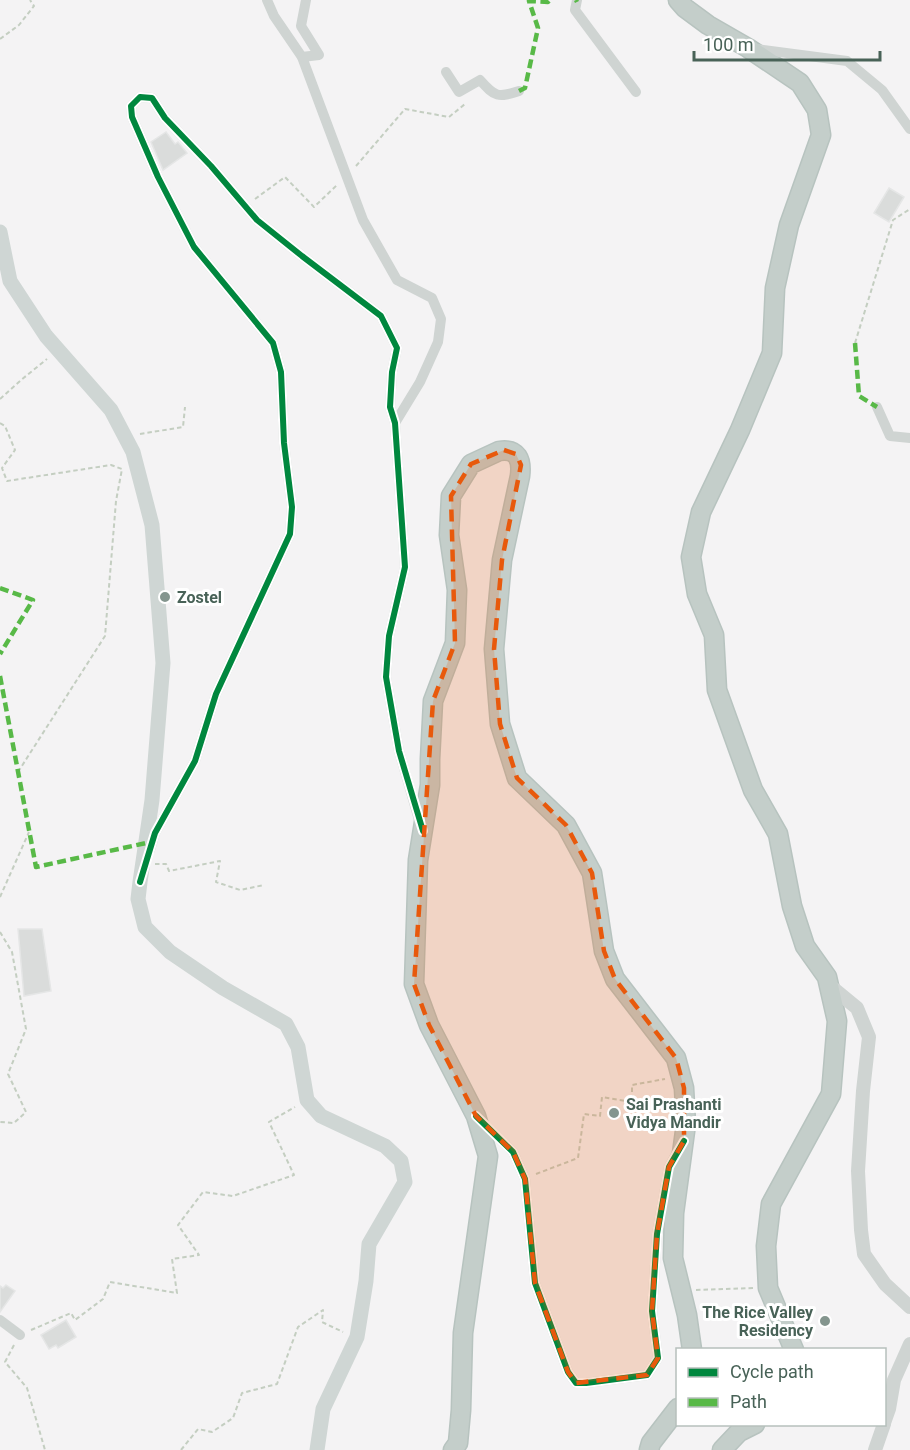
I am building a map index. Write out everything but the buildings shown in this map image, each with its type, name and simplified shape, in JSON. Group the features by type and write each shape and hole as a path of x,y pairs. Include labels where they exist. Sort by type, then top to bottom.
{"highway":[{"path":"678,0 708,25 748,48 800,83 817,110 821,135 789,225 775,288 772,353 740,430 701,512 691,557 697,594 714,635 717,690 753,790 778,834 792,906 806,946 827,977 837,1021 831,1094 771,1204 766,1246 768,1288 793,1348"},
{"path":"453,1450 458,1443 463,1332 488,1156 476,1116 429,1025 414,984 418,860 430,785 429,759 433,701 455,643 457,590 449,535 451,496 471,464 504,450 516,454 521,465 502,560 494,649 500,724 517,778 566,825 592,873 604,951 615,979 676,1058 684,1088 686,1124 674,1213 673,1258 687,1315 692,1348"},
{"path":"649,1450 651,1443 676,1411"},
{"path":"722,1450 739,1432 753,1426"}],"main road":[{"path":"0,232 10,281 46,336 111,410 133,452 152,525 163,663 152,800 138,899 145,927 170,952 223,988 286,1024 298,1047 308,1100 321,1116 385,1146 401,1161 405,1182 369,1244 357,1337 323,1409 317,1450"}],"street":[{"path":"267,0 274,16 302,57 363,220 397,280 432,298 441,319 438,342 420,382 395,423"},
{"path":"302,57 319,55 301,26 306,0"},
{"path":"577,0 575,10 636,92"},
{"path":"748,48 847,61 882,90 910,129"},
{"path":"446,72 459,92 480,80 492,93 504,96 519,91"},
{"path":"140,882 155,833 195,761 216,694 290,534 292,507 284,442 281,372 273,343 194,247 158,177 132,117 132,106 140,97 152,98 165,118 257,219 381,316 397,348 392,372 390,407 395,423 405,567 389,636 386,677 399,751 423,831"},
{"path":"877,407 890,436 910,438"},
{"path":"829,985 857,1008 869,1037 858,1171 864,1254 885,1284 910,1307"},
{"path":"476,1116 513,1152 525,1179 535,1284 568,1372 576,1383 647,1376 658,1358 652,1311 657,1234 669,1167 684,1141"},
{"path":"0,1320 20,1335"},
{"path":"886,1418 894,1380 910,1344"},
{"path":"875,1450 883,1426"}],"path":[{"path":"0,39 19,25 34,6 30,0"},
{"path":"246,207 285,177 314,207 347,176 405,109 450,117 465,104 459,92"},
{"path":"855,343 893,220 910,209"},
{"path":"0,399 59,350"},
{"path":"125,437 183,427 185,407"},
{"path":"0,423 5,426 15,450 2,468 7,481 111,465 122,469"},
{"path":"18,772 105,636 116,501 124,462"},
{"path":"0,897 29,832"},
{"path":"155,864 166,864 168,871 220,861 216,882 240,891 264,885"},
{"path":"0,932 12,952 26,1029 8,1074 26,1112 14,1123 0,1122"},
{"path":"525,1179 578,1158 584,1114 600,1116 602,1097 632,1102 632,1085 681,1076"},
{"path":"45,1450 27,1388 5,1362 20,1335 71,1312 75,1320 103,1299 110,1282 177,1293 172,1259 199,1255 178,1225 203,1192 233,1196 294,1174 269,1122 308,1100"},
{"path":"681,1291 768,1288"},
{"path":"181,1450 198,1429 212,1432 233,1418 242,1393 277,1384 298,1327 322,1310 322,1322 357,1337"}],"highlighted area":[{"path":"504,450 516,454 521,465 502,560 494,649 500,724 517,778 566,825 592,873 604,951 615,979 676,1058 684,1088 684,1141 669,1167 657,1234 652,1311 658,1358 647,1375 576,1383 568,1372 535,1283 525,1179 513,1152 476,1116 429,1025 414,984 433,701 455,643 451,496 471,464"}],"marked path":[{"path":"519,91 525,88 538,28 529,1 548,2 550,0"},
{"path":"855,343 859,396 877,407"},
{"path":"0,588 33,600 0,654"},
{"path":"0,676 36,867 146,843"}],"cycle path":[{"path":"140,882 155,833 195,761 216,694 290,534 292,507 284,443 281,372 273,343 194,247 158,177 132,117 131,106 140,97 152,98 165,118 211,166 257,220 381,316 397,348 392,372 390,407 395,423 405,567 389,636 386,677 399,751 423,831"},
{"path":"476,1116 513,1152 525,1179 535,1283 568,1372 576,1383 647,1375 658,1358 652,1311 657,1234 669,1167 684,1141"}],"place":[{"name":"Zostel","path":"165,597"},
{"name":"Sai Prashanti Vidya Mandir","path":"614,1113"},
{"name":"The Rice Valley Residency","path":"825,1321"}]}
